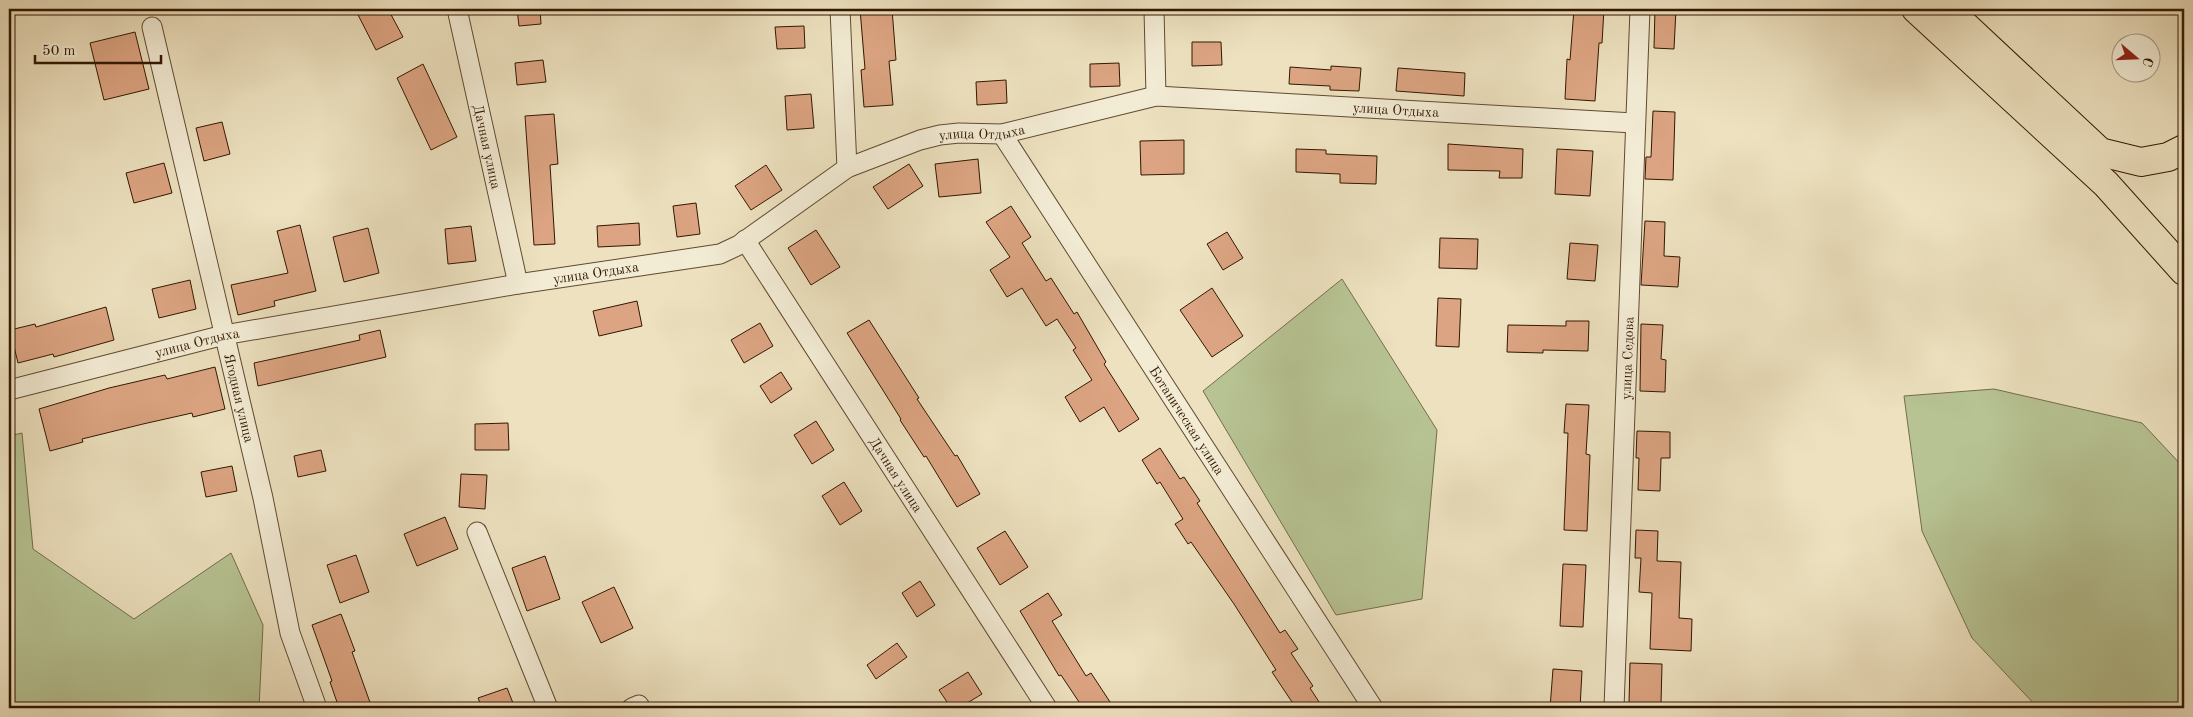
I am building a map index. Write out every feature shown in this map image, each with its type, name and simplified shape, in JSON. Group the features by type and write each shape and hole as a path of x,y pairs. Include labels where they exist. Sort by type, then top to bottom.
{"main road":[{"path":"1916,9 2106,184 2184,271"},
{"path":"1947,9 2100,152 2141,162 2168,157 2184,149"}],"street":[{"name":"Дачная улица","path":"457,9 518,284"},
{"path":"840,9 847,168"},
{"path":"1154,9 1156,96"},
{"name":"улица Седова","path":"1614,708 1634,123 1640,9"},
{"name":"Ягодная улица","path":"152,27 263,498 290,633 318,708"},
{"name":"улица Отдыха","path":"9,390 224,335 518,284 720,254 739,245 847,168 940,135 958,133 1002,134 1156,96 1634,123"},
{"name":"Ботаническая улица","path":"1002,134 1373,708"},
{"name":"Дачная улица","path":"745,240 1047,708"},
{"path":"477,532 548,708"}],"green space":[{"path":"1342,279 1437,430 1422,599 1336,615 1203,391"},
{"path":"1994,389 2142,423 2184,468 2184,708 2038,708 1972,638 1922,531 1904,396"},
{"path":"22,433 33,549 134,619 231,553 263,625 259,708 9,708 9,436"}],"building":[{"path":"355,9 388,9 403,37 376,50"},
{"path":"517,9 540,9 541,24 519,26"},
{"path":"860,9 892,9 896,60 889,61 893,105 864,107 861,70 865,69"},
{"path":"1574,9 1604,9 1602,43 1599,43 1595,101 1565,99 1567,59 1570,60"},
{"path":"1655,9 1676,9 1674,49 1654,48"},
{"path":"804,26 805,48 777,49 775,27"},
{"path":"135,32 149,89 104,100 90,43"},
{"path":"1192,42 1221,42 1222,65 1192,66"},
{"path":"543,60 546,82 517,85 515,63"},
{"path":"1119,63 1120,86 1090,87 1090,64"},
{"path":"423,64 457,137 431,150 397,78"},
{"path":"1331,66 1361,68 1359,91 1330,90 1330,86 1289,84 1290,67 1331,70"},
{"path":"1398,68 1465,73 1464,96 1396,91"},
{"path":"1006,80 1007,103 977,105 976,82"},
{"path":"811,94 814,128 787,130 785,96"},
{"path":"1653,111 1675,112 1673,180 1645,179 1646,157 1651,157"},
{"path":"554,114 558,164 550,165 555,244 534,245 525,116"},
{"path":"222,122 230,154 204,161 196,128"},
{"path":"1184,140 1184,174 1141,175 1140,141"},
{"path":"1448,144 1523,149 1522,178 1499,178 1500,171 1448,170"},
{"path":"1296,149 1326,150 1326,154 1377,156 1376,184 1340,183 1340,174 1296,172"},
{"path":"1557,149 1593,151 1590,196 1555,194"},
{"path":"978,159 981,193 939,197 935,164"},
{"path":"164,163 172,193 134,203 126,173"},
{"path":"909,164 923,186 888,209 873,187"},
{"path":"766,165 782,190 751,210 735,186"},
{"path":"696,203 700,234 677,237 673,206"},
{"path":"1011,206 1031,237 1022,243 1046,281 1051,278 1074,314 1077,312 1106,362 1104,364 1139,419 1119,432 1104,407 1080,422 1065,397 1092,380 1073,350 1076,348 1057,319 1046,326 1022,288 1007,297 990,270 1010,257 986,222"},
{"path":"1645,221 1665,222 1664,256 1680,257 1678,287 1641,285"},
{"path":"639,223 640,245 598,247 597,226"},
{"path":"300,225 316,291 274,301 275,306 238,315 231,285 288,273 277,231"},
{"path":"471,226 476,261 448,264 445,229"},
{"path":"368,228 379,273 344,282 333,237"},
{"path":"816,230 840,267 811,285 788,248"},
{"path":"1227,232 1243,258 1223,270 1207,244"},
{"path":"1440,238 1478,239 1477,269 1439,268"},
{"path":"1570,243 1598,245 1595,281 1567,279"},
{"path":"190,280 196,309 159,318 152,289"},
{"path":"1212,288 1243,336 1212,357 1180,310"},
{"path":"1438,298 1461,299 1459,347 1436,346"},
{"path":"637,301 642,326 599,336 593,311"},
{"path":"106,307 114,340 54,357 53,354 18,363 10,330 35,324 36,327"},
{"path":"869,320 919,398 917,399 955,456 957,455 980,494 957,507 926,456 924,457 900,420 847,333"},
{"path":"1566,321 1589,321 1588,351 1543,350 1543,353 1507,352 1508,325 1566,326"},
{"path":"760,323 773,346 744,363 731,340"},
{"path":"1641,324 1663,325 1661,359 1666,360 1665,392 1640,391"},
{"path":"380,330 386,357 258,386 254,363 360,340 359,335"},
{"path":"215,367 225,409 193,417 192,413 143,424 82,439 83,442 50,451 39,409 109,388 165,375 167,379"},
{"path":"781,372 792,389 771,403 760,386"},
{"path":"1566,404 1589,405 1586,454 1590,455 1587,531 1564,530 1568,433 1564,433"},
{"path":"816,421 834,450 812,464 794,435"},
{"path":"508,423 509,450 475,450 475,424"},
{"path":"1637,431 1670,432 1670,458 1661,458 1660,491 1638,490 1639,458 1636,458"},
{"path":"1160,448 1180,479 1184,477 1200,501 1197,503 1280,633 1285,630 1298,649 1291,653 1313,686 1310,688 1323,708 1296,708 1272,672 1276,670 1234,604 1191,542 1188,544 1175,524 1183,519 1160,482 1157,484 1142,460"},
{"path":"321,450 326,471 298,477 294,456"},
{"path":"232,466 237,491 206,497 201,472"},
{"path":"461,474 487,475 485,509 459,507"},
{"path":"844,482 862,511 840,525 822,496"},
{"path":"445,517 458,549 417,566 404,534"},
{"path":"1636,530 1658,531 1657,561 1681,562 1679,618 1692,619 1691,651 1650,649 1652,593 1639,592 1641,558 1635,558"},
{"path":"1005,531 1028,567 1000,585 977,548"},
{"path":"356,555 369,592 340,603 327,565"},
{"path":"545,556 560,599 527,611 512,568"},
{"path":"1563,564 1586,565 1583,627 1560,626"},
{"path":"920,581 935,605 917,617 902,593"},
{"path":"614,587 633,628 601,643 582,602"},
{"path":"1048,593 1062,615 1052,621 1086,676 1091,673 1114,708 1083,708 1061,675 1059,676 1020,611"},
{"path":"341,614 355,651 352,652 372,708 339,708 330,682 332,681 312,625"},
{"path":"897,643 907,657 876,679 867,665"},
{"path":"1630,663 1662,664 1661,704 1629,703"},
{"path":"1553,669 1582,671 1580,708 1550,708"},
{"path":"968,672 982,694 959,708 951,708 939,690"},
{"path":"507,688 515,708 482,708 478,698"}]}
